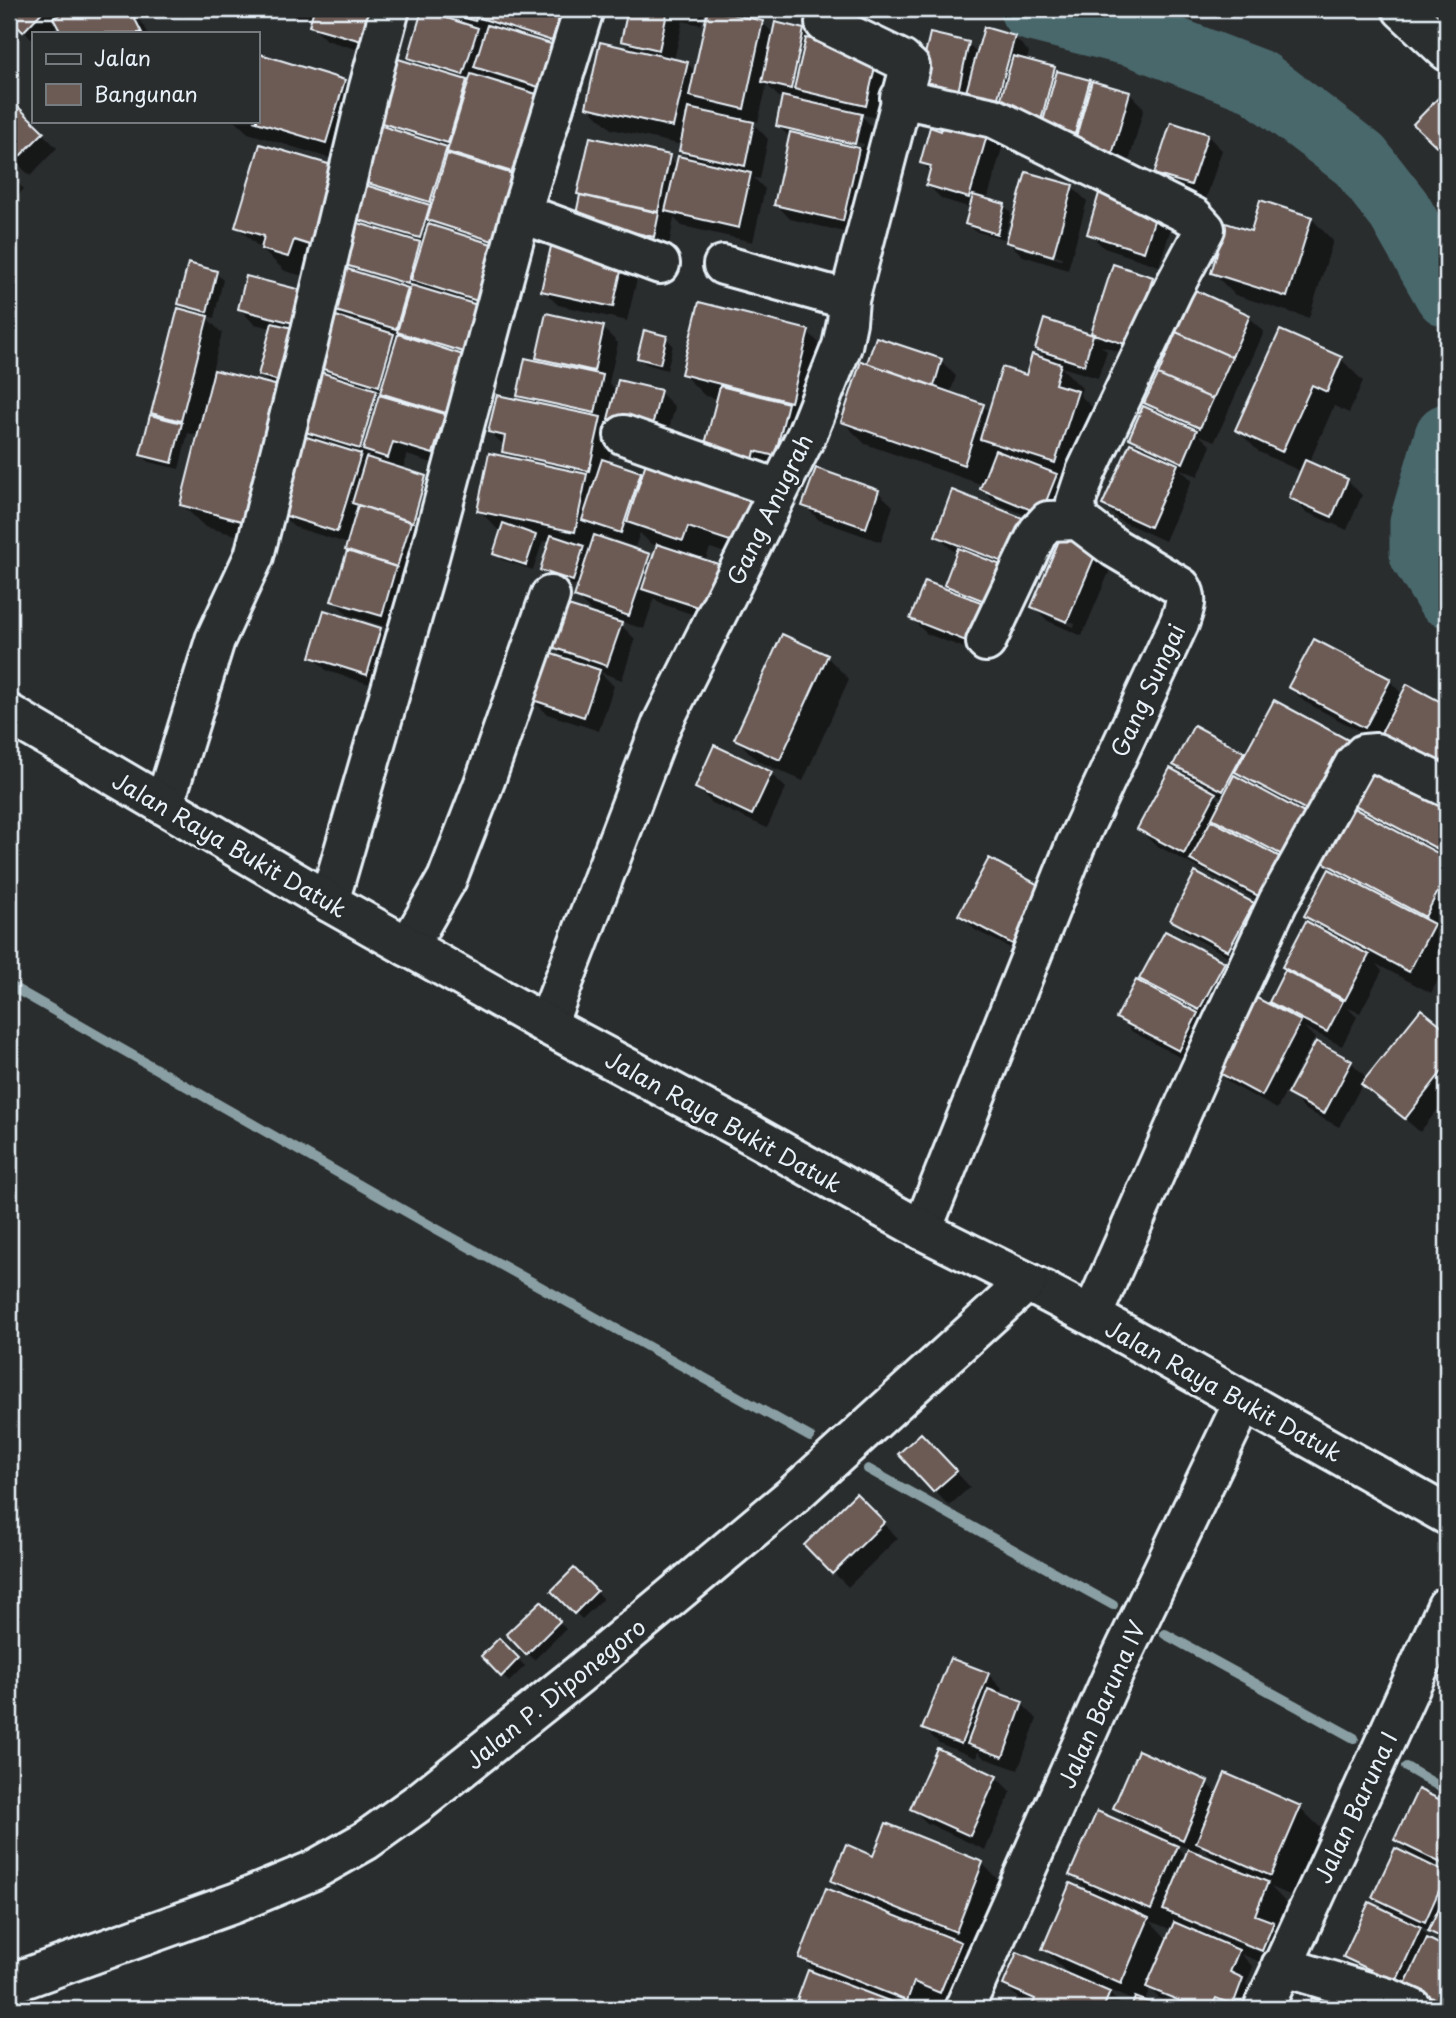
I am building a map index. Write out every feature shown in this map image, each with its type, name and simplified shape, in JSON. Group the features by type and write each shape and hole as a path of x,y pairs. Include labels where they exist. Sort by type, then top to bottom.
{"street":[{"path":"164,805 215,640 254,556 390,9"},
{"path":"330,902 425,572 521,213 584,9"},
{"path":"1404,10 1447,51"},
{"name":"Gang Anugrah","path":"547,1025 662,724 807,434 842,346 849,300 910,67 907,62 825,23"},
{"path":"900,98 995,118 1194,217 1205,229 1173,289 1086,472 1076,502 1078,520 1048,521 1038,532 986,642"},
{"path":"521,213 660,264"},
{"path":"723,265 849,300"},
{"path":"624,435 778,489"},
{"name":"Gang Sungai","path":"922,1230 1075,846 1186,604 1185,593 1181,587 1115,548 1078,520"},
{"path":"408,947 447,879 486,778 550,596"},
{"name":"Jalan Raya Bukit Datuk","path":"9,714 330,902 547,1025 738,1127 922,1230 1092,1316 1447,1515"},
{"path":"1092,1316 1278,902 1354,763 1364,754 1376,753 1447,787"},
{"name":"Jalan P. Diponegoro","path":"9,1984 235,1903 312,1871 365,1841 418,1803 546,1701 790,1498 1027,1282"},
{"name":"Jalan Baruna IV","path":"964,2009 1116,1668 1244,1401"},
{"name":"Jalan Baruna I","path":"1264,2009 1447,1606"},
{"path":"1282,1966 1388,1998 1413,2009"}],"building":[{"path":"9,9 45,9 23,32 9,18"},
{"path":"72,9 108,9 111,16 130,9 142,32 60,32 53,18"},
{"path":"314,9 375,9 365,42 309,26"},
{"path":"437,9 479,9 475,21"},
{"path":"483,9 562,9 552,41 480,18"},
{"path":"628,9 668,9 659,50 621,41"},
{"path":"708,9 763,21 744,109 689,96"},
{"path":"422,10 478,28 463,75 408,58"},
{"path":"775,22 804,29 791,89 762,82"},
{"path":"487,25 558,46 545,89 474,67"},
{"path":"984,27 1015,36 997,101 966,92"},
{"path":"930,33 969,42 956,101 916,93"},
{"path":"806,38 878,54 866,106 794,89"},
{"path":"600,42 688,62 673,127 586,107"},
{"path":"259,54 345,80 326,143 256,122 259,122"},
{"path":"1013,56 1055,67 1039,128 996,116"},
{"path":"395,58 467,80 448,143 375,121"},
{"path":"1057,71 1090,80 1075,134 1042,125"},
{"path":"471,74 543,96 519,174 447,152"},
{"path":"1092,81 1130,92 1112,155 1074,144"},
{"path":"1447,89 1447,156 1413,124"},
{"path":"782,96 862,114 855,144 776,126"},
{"path":"9,98 44,132 14,162 9,157"},
{"path":"688,108 754,122 745,166 679,151"},
{"path":"946,112 990,125 969,198 926,185 931,166 920,163 930,127 941,131"},
{"path":"1171,122 1208,134 1191,185 1154,174"},
{"path":"379,125 447,147 430,202 361,181"},
{"path":"790,132 859,148 843,221 774,205"},
{"path":"590,137 670,155 658,212 577,194"},
{"path":"260,144 342,168 319,248 294,240 288,257 261,249 264,236 235,227"},
{"path":"447,154 516,175 496,242 427,220"},
{"path":"678,156 751,173 739,228 665,211"},
{"path":"1026,172 1073,185 1053,256 1006,242"},
{"path":"362,184 430,205 420,238 352,218"},
{"path":"1100,190 1158,208 1144,252 1087,234"},
{"path":"580,195 659,213 654,237 575,219"},
{"path":"973,195 1005,204 997,234 965,224"},
{"path":"1260,200 1312,217 1287,297 1211,273 1226,223 1251,231"},
{"path":"355,222 420,242 408,284 342,264"},
{"path":"428,224 498,246 481,302 411,280"},
{"path":"552,242 624,258 613,307 541,291"},
{"path":"188,263 217,271 207,312 178,304"},
{"path":"1113,264 1153,277 1131,346 1091,333"},
{"path":"341,267 408,288 396,329 329,309"},
{"path":"246,276 309,292 301,325 238,309"},
{"path":"411,285 484,307 470,354 397,332"},
{"path":"1195,290 1250,315 1232,357 1176,332"},
{"path":"699,302 809,330 791,402 681,374"},
{"path":"178,308 208,316 181,421 151,413"},
{"path":"546,313 604,326 594,371 536,358"},
{"path":"336,316 394,334 379,386 320,368"},
{"path":"1044,319 1093,335 1084,365 1035,349"},
{"path":"272,323 301,330 287,383 258,375"},
{"path":"644,330 667,336 660,364 637,358"},
{"path":"1280,330 1342,357 1327,392 1312,385 1282,452 1235,430"},
{"path":"1176,332 1232,357 1213,399 1158,375"},
{"path":"398,334 463,355 446,413 380,393"},
{"path":"876,337 942,359 934,386 867,363"},
{"path":"1032,354 1061,364 1055,384 1078,391 1055,463 980,439 1002,367 1026,375"},
{"path":"525,358 603,375 595,413 517,396"},
{"path":"861,361 984,404 964,465 841,422"},
{"path":"214,370 287,388 253,524 180,505"},
{"path":"320,372 377,390 360,449 302,431"},
{"path":"1158,375 1213,399 1200,428 1144,403"},
{"path":"618,380 661,390 651,430 608,419"},
{"path":"720,386 788,403 775,456 755,451 753,460 704,448"},
{"path":"379,395 445,414 433,454 393,442 388,458 363,450"},
{"path":"497,395 601,417 589,471 502,452 505,436 488,432"},
{"path":"1143,406 1197,430 1183,463 1129,438"},
{"path":"150,415 182,423 172,463 140,455"},
{"path":"300,435 361,454 337,532 277,513"},
{"path":"1130,443 1178,464 1150,527 1102,505"},
{"path":"995,450 1057,474 1041,514 980,489"},
{"path":"489,453 587,474 575,532 477,511"},
{"path":"649,453 757,498 742,545 688,527 683,541 627,522"},
{"path":"366,457 426,476 413,522 352,503"},
{"path":"602,459 641,472 621,533 582,520"},
{"path":"1305,460 1348,479 1332,517 1289,498"},
{"path":"816,468 879,490 866,528 802,506"},
{"path":"952,490 1025,519 1008,564 935,536"},
{"path":"358,505 411,522 397,567 345,550"},
{"path":"503,523 536,535 526,565 493,554"},
{"path":"1063,531 1099,546 1067,622 1031,607"},
{"path":"551,535 584,546 573,581 540,570"},
{"path":"594,535 650,554 629,616 574,597"},
{"path":"657,544 721,565 707,610 642,589"},
{"path":"958,548 1001,565 987,602 944,585"},
{"path":"347,551 396,567 382,616 331,601"},
{"path":"925,581 986,604 971,643 910,619"},
{"path":"565,605 622,623 607,666 552,647"},
{"path":"324,610 381,628 367,675 310,657"},
{"path":"782,634 828,655 780,760 734,739"},
{"path":"1314,639 1391,679 1365,728 1288,687"},
{"path":"546,652 600,670 584,717 530,699"},
{"path":"1407,684 1447,705 1447,751 1440,765 1381,733"},
{"path":"1274,700 1350,741 1312,813 1235,772"},
{"path":"1194,725 1244,752 1223,791 1173,765"},
{"path":"714,745 772,772 752,815 695,788"},
{"path":"1370,762 1447,802 1447,854 1349,802"},
{"path":"1170,768 1216,793 1184,854 1137,829"},
{"path":"1234,775 1306,814 1284,856 1212,818"},
{"path":"1348,805 1447,858 1447,874 1425,917 1319,860"},
{"path":"1211,820 1280,857 1260,897 1190,860"},
{"path":"989,858 1046,889 1016,946 958,915"},
{"path":"1329,869 1434,924 1409,972 1304,916"},
{"path":"1195,872 1254,903 1228,951 1170,920"},
{"path":"1306,921 1369,955 1345,1000 1282,967"},
{"path":"1165,931 1225,962 1199,1010 1139,979"},
{"path":"1285,970 1343,1001 1327,1032 1269,1002"},
{"path":"1136,980 1198,1013 1179,1051 1116,1018"},
{"path":"1253,996 1301,1021 1262,1096 1214,1070"},
{"path":"1421,1009 1447,1030 1447,1065 1405,1119 1361,1084"},
{"path":"1316,1041 1352,1061 1324,1114 1287,1094"},
{"path":"921,1433 957,1471 933,1492 898,1454"},
{"path":"856,1493 885,1522 832,1574 804,1545"},
{"path":"574,1568 597,1591 574,1614 551,1591"},
{"path":"541,1601 560,1621 526,1655 506,1634"},
{"path":"499,1638 519,1658 501,1677 481,1656"},
{"path":"950,1658 989,1673 961,1744 922,1729"},
{"path":"988,1689 1023,1702 1003,1757 967,1744"},
{"path":"937,1748 997,1776 970,1836 910,1809"},
{"path":"1138,1750 1208,1781 1183,1840 1113,1808"},
{"path":"1225,1773 1301,1806 1271,1876 1196,1843"},
{"path":"1418,1789 1447,1803 1447,1866 1394,1840"},
{"path":"1097,1811 1178,1846 1151,1910 1069,1875"},
{"path":"886,1823 983,1862 956,1932 831,1881 846,1844 873,1856"},
{"path":"1395,1848 1447,1873 1425,1922 1372,1897"},
{"path":"1188,1849 1268,1882 1255,1915 1274,1922 1262,1951 1163,1910"},
{"path":"1070,1883 1149,1918 1121,1984 1042,1949"},
{"path":"826,1888 961,1942 940,1993 914,1982 907,2001 799,1958"},
{"path":"1447,1891 1447,1940 1428,1931"},
{"path":"1369,1902 1421,1927 1396,1982 1343,1957"},
{"path":"1174,1922 1239,1950 1230,1972 1243,1978 1233,2005 1216,1998 1211,2009 1199,2009 1146,1987"},
{"path":"1427,1938 1447,1948 1447,2005 1405,1984"},
{"path":"1017,1952 1110,1992 1103,2009 1030,2009 1035,1999 1003,1985"},
{"path":"808,1970 910,2009 820,2009 797,2000"},
{"path":"1338,1993 1358,2002 1355,2009 1307,2009 1312,1998 1332,2006"},
{"path":"1135,1997 1166,2009 1131,2009"}],"waterway":[{"path":"1032,9 1136,35 1258,82 1360,160 1399,210 1447,294"},
{"path":"1447,436 1422,522 1422,554 1447,595"},
{"path":"9,985 433,1227 810,1437"},
{"path":"868,1469 1113,1605"},
{"path":"1165,1634 1354,1738"},
{"path":"1406,1767 1447,1791"}]}
